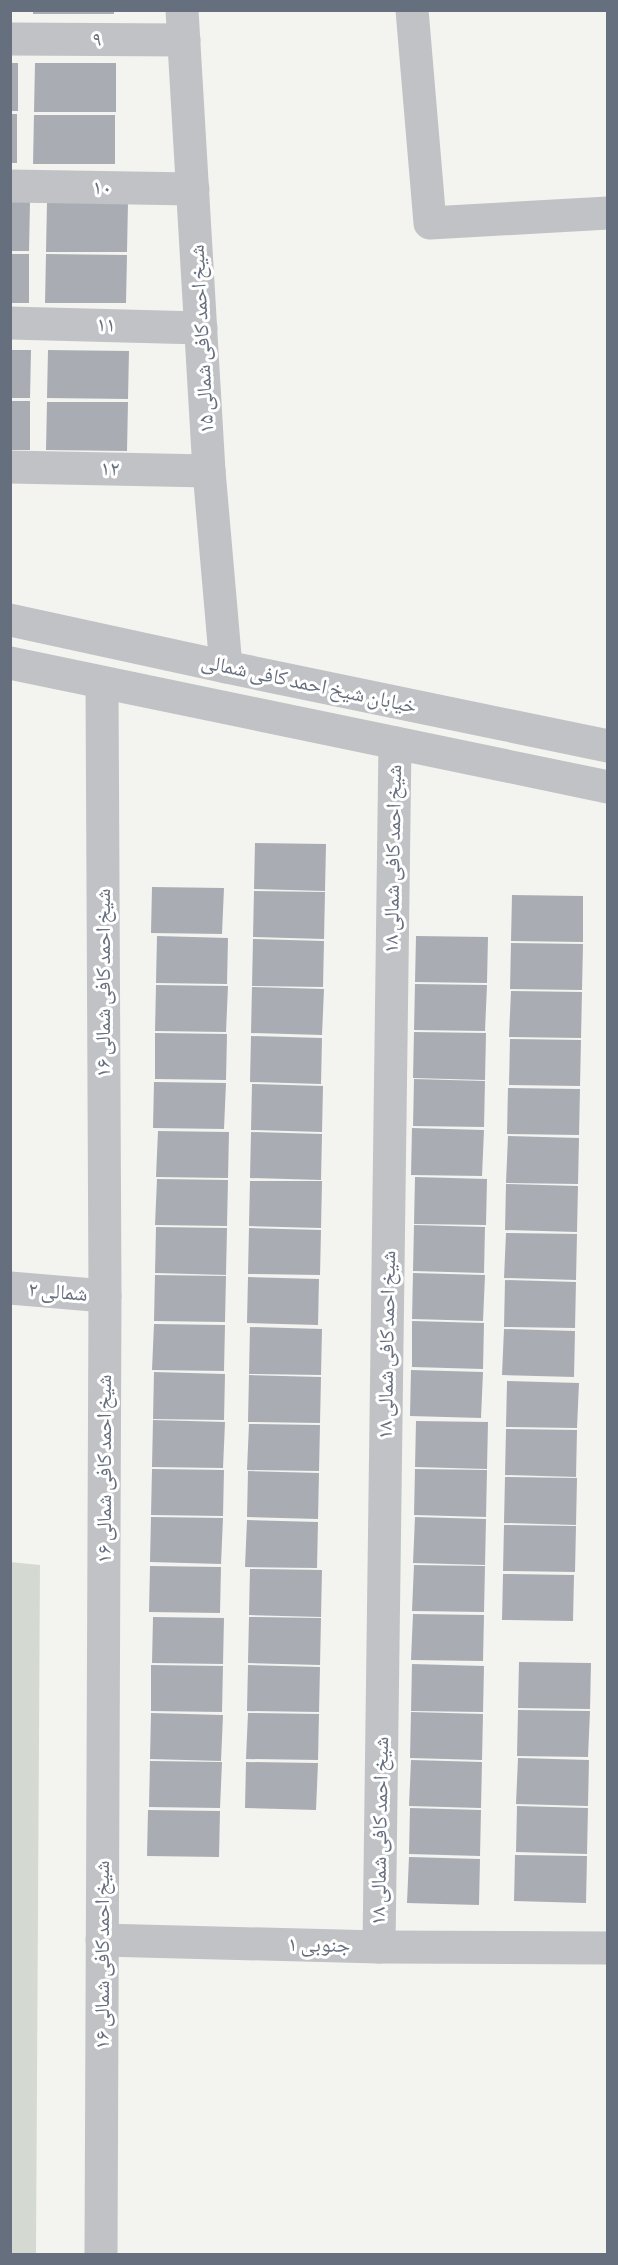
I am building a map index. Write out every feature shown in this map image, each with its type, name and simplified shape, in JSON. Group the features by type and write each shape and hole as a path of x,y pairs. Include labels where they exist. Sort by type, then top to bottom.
{"street":[{"path":"412,10 430,223 608,213"},
{"name":"۹","path":"10,39 183,25"},
{"name":"شیخ احمد کافی شمالی ۱۵","path":"183,25 209,471 226,667"},
{"name":"۱۰","path":"10,186 193,189"},
{"name":"۱۱","path":"10,323 201,328"},
{"name":"۱۲","path":"10,468 209,471"},
{"name":"خیابان شیخ احمد کافی شمالی","path":"10,620 608,746"},
{"name":"خیابان شیخ احمد کافی شمالی","path":"10,663 608,787"},
{"name":"شیخ احمد کافی شمالی ۱۶","path":"101,2254 105,1296 102,683"},
{"name":"شیخ احمد کافی شمالی ۱۸","path":"379,1947 395,743"},
{"name":"۲ شمالی","path":"10,1288 105,1296"},
{"name":"جنوبی ۱","path":"102,1940 379,1947 608,1948"}],"shaded area":[{"path":"10,1562 40,1565 36,2254 10,2254"}],"building":[{"path":"33,10 114,10 114,14 33,14"},
{"path":"10,63 18,63 18,111 10,111"},
{"path":"35,63 116,63 116,112 34,112"},
{"path":"10,114 17,114 17,163 10,163"},
{"path":"34,115 115,115 115,164 33,164"},
{"path":"10,202 30,202 29,251 10,251"},
{"path":"47,202 128,203 127,252 46,252"},
{"path":"10,254 29,254 29,303 10,303"},
{"path":"46,254 127,255 126,303 45,303"},
{"path":"10,350 31,350 30,398 10,398"},
{"path":"48,350 129,351 128,399 47,398"},
{"path":"10,401 30,401 30,450 10,450"},
{"path":"47,402 128,402 127,451 46,450"},
{"path":"255,843 326,844 325,891 254,889"},
{"path":"152,887 224,888 222,934 151,933"},
{"path":"254,891 325,892 324,939 253,937"},
{"path":"512,895 583,896 583,942 511,941"},
{"path":"157,936 228,938 227,984 156,983"},
{"path":"416,936 488,937 487,983 415,982"},
{"path":"253,939 324,941 323,987 252,986"},
{"path":"511,943 583,944 582,990 510,989"},
{"path":"415,984 487,985 485,1031 414,1030"},
{"path":"156,985 228,986 226,1032 155,1031"},
{"path":"252,987 324,989 322,1035 251,1033"},
{"path":"511,991 582,992 581,1038 509,1037"},
{"path":"414,1032 486,1033 485,1080 413,1078"},
{"path":"155,1033 227,1034 226,1080 155,1079"},
{"path":"251,1036 322,1038 321,1084 250,1082"},
{"path":"510,1039 581,1040 580,1086 509,1085"},
{"path":"414,1079 485,1081 484,1127 413,1126"},
{"path":"154,1082 226,1083 224,1129 153,1128"},
{"path":"252,1084 323,1086 322,1132 251,1130"},
{"path":"508,1088 580,1089 579,1135 507,1134"},
{"path":"412,1128 484,1130 482,1176 411,1175"},
{"path":"158,1131 229,1132 228,1178 156,1177"},
{"path":"251,1132 322,1134 321,1180 250,1178"},
{"path":"508,1136 579,1138 578,1184 506,1183"},
{"path":"415,1177 487,1179 486,1225 414,1224"},
{"path":"157,1179 228,1180 227,1226 155,1225"},
{"path":"250,1181 322,1181 321,1228 249,1226"},
{"path":"506,1184 578,1186 577,1232 505,1230"},
{"path":"414,1225 485,1227 484,1273 413,1271"},
{"path":"156,1227 227,1228 226,1275 155,1273"},
{"path":"249,1228 321,1230 320,1275 248,1274"},
{"path":"506,1233 577,1234 576,1280 504,1278"},
{"path":"413,1273 485,1275 483,1321 412,1319"},
{"path":"155,1275 226,1276 225,1322 154,1321"},
{"path":"248,1277 319,1279 318,1325 247,1323"},
{"path":"505,1280 576,1282 575,1328 504,1327"},
{"path":"412,1321 484,1323 483,1369 412,1367"},
{"path":"154,1324 225,1325 224,1371 152,1370"},
{"path":"250,1327 322,1329 321,1375 249,1374"},
{"path":"504,1329 575,1331 574,1377 502,1375"},
{"path":"411,1370 483,1372 481,1418 410,1416"},
{"path":"154,1372 225,1374 224,1420 153,1419"},
{"path":"249,1375 321,1377 320,1423 248,1422"},
{"path":"507,1381 579,1383 577,1428 506,1427"},
{"path":"153,1420 225,1422 223,1468 152,1467"},
{"path":"416,1421 488,1422 487,1469 415,1467"},
{"path":"249,1424 320,1425 319,1471 247,1470"},
{"path":"506,1429 577,1430 576,1477 505,1475"},
{"path":"152,1469 224,1470 223,1516 151,1515"},
{"path":"415,1469 487,1470 486,1517 414,1515"},
{"path":"248,1471 319,1473 318,1519 247,1517"},
{"path":"505,1477 577,1478 576,1525 504,1523"},
{"path":"151,1517 223,1518 221,1564 150,1562"},
{"path":"415,1517 486,1519 485,1565 413,1563"},
{"path":"247,1520 318,1522 317,1568 245,1567"},
{"path":"504,1525 576,1526 575,1572 503,1571"},
{"path":"414,1565 485,1566 484,1612 412,1611"},
{"path":"150,1566 221,1567 220,1613 149,1612"},
{"path":"250,1569 322,1570 321,1617 249,1615"},
{"path":"503,1574 574,1575 573,1621 502,1620"},
{"path":"413,1614 484,1615 483,1661 411,1660"},
{"path":"153,1617 224,1618 223,1664 152,1663"},
{"path":"249,1617 321,1618 320,1665 248,1663"},
{"path":"519,1662 591,1663 590,1709 518,1708"},
{"path":"412,1664 484,1666 483,1712 411,1711"},
{"path":"151,1665 223,1666 222,1712 151,1711"},
{"path":"248,1665 320,1667 319,1712 247,1711"},
{"path":"518,1710 590,1711 588,1757 517,1756"},
{"path":"411,1712 483,1714 482,1760 410,1758"},
{"path":"151,1713 223,1715 221,1761 150,1759"},
{"path":"248,1713 319,1714 318,1760 246,1759"},
{"path":"518,1758 589,1760 588,1806 516,1804"},
{"path":"411,1760 482,1762 481,1808 409,1806"},
{"path":"150,1761 222,1762 220,1808 149,1807"},
{"path":"246,1762 318,1763 316,1810 245,1808"},
{"path":"517,1806 588,1808 587,1854 516,1852"},
{"path":"410,1808 481,1810 480,1856 409,1854"},
{"path":"148,1810 220,1811 219,1857 147,1856"},
{"path":"515,1855 587,1856 586,1903 514,1901"},
{"path":"409,1857 480,1859 479,1905 407,1903"}]}
